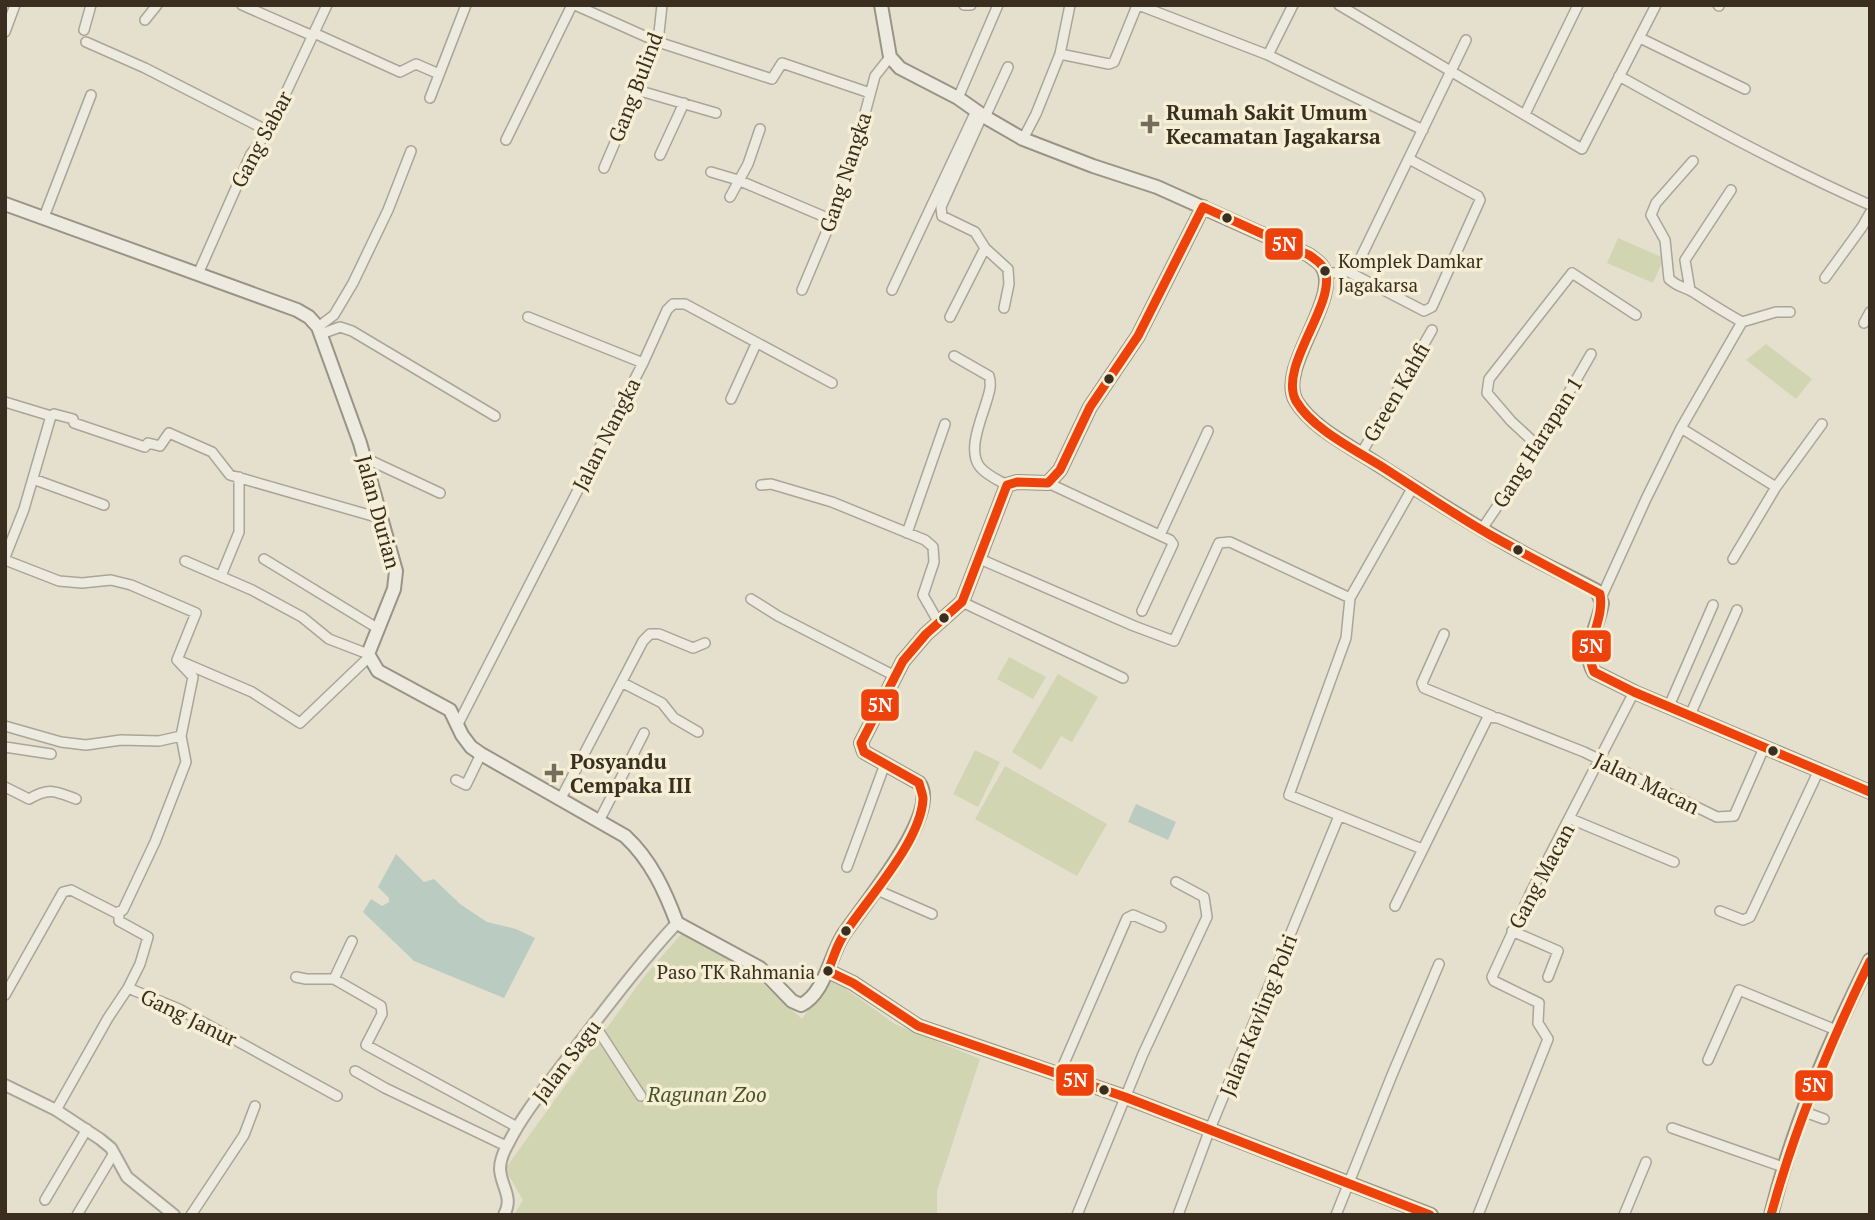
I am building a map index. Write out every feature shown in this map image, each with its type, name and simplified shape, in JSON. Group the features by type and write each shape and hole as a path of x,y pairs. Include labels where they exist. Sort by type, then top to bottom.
{"main road":[{"path":"881,5 890,57 900,68 958,98 981,115 1023,139 1157,187 1308,255 1321,264 1326,274 1326,285 1318,312 1296,364 1292,388 1295,400 1310,418 1413,487 1482,529 1597,591 1602,609 1588,653 1590,666 1601,677 1870,792"},
{"path":"5,204 297,310 309,317 320,331"},
{"path":"368,655 378,671 450,710 471,747 625,836 637,848 666,892 677,923 760,968 796,1004 806,1003 828,971 843,936 877,890 911,835 924,791 919,783 864,752 860,743 914,646 962,603 1007,485 1017,482 1048,483 1060,470 1090,407 1138,336 1203,207"},
{"name":"Jalan Durian","path":"320,331 365,458 383,519 396,580 368,655"},
{"path":"1771,1215 1783,1167 1802,1111 1836,1030 1870,960"},
{"path":"828,971 853,983 918,1026 1125,1097 1431,1215"}],"street":[{"path":"5,32 15,5"},
{"path":"84,30 91,5"},
{"path":"145,20 157,5"},
{"path":"242,5 400,72 416,64 439,74"},
{"name":"Gang Sabar","path":"198,274 251,154 268,131 327,5"},
{"path":"430,98 466,5"},
{"path":"506,139 573,5 657,42 773,79 782,62 870,93"},
{"name":"Gang Bulind","path":"604,168 657,42 662,5"},
{"path":"964,5 971,5"},
{"path":"958,98 998,5"},
{"path":"1023,139 1060,54 1070,5"},
{"path":"1268,55 1293,5"},
{"path":"1339,5 1582,149 1656,5"},
{"path":"1525,114 1578,5"},
{"path":"1060,54 1109,64 1114,62 1136,8 1141,6 1268,55 1423,130"},
{"path":"1640,38 1745,89"},
{"path":"1326,274 1346,271 1360,259 1465,40"},
{"path":"86,42 145,68 268,131"},
{"name":"Gang Nangka","path":"802,290 845,188 875,76 890,57"},
{"path":"892,290 1008,67"},
{"path":"1619,76 1820,183 1870,205"},
{"path":"637,90 716,113"},
{"path":"44,217 91,95"},
{"path":"660,155 684,103"},
{"path":"981,115 941,207 942,216 975,232 985,248 1008,269 1009,284 1004,308"},
{"path":"730,197 748,164 760,129"},
{"path":"320,331 334,315 353,283 388,210 411,150"},
{"path":"1346,271 1424,311 1432,307 1480,200 1478,196 1409,159"},
{"path":"1693,161 1656,203 1651,215 1665,240 1669,279 1679,289 1690,290 1713,307 1742,321 1776,312 1790,312"},
{"path":"712,172 738,180 832,220"},
{"path":"1690,290 1685,260 1731,190"},
{"path":"1825,278 1870,214"},
{"path":"950,317 985,248"},
{"path":"1538,446 1511,421 1487,393 1489,379 1572,273 1636,315"},
{"name":"Jalan Nangka","path":"457,726 643,363 667,310 673,304 680,302 832,383"},
{"path":"1864,323 1870,312"},
{"path":"527,317 643,363"},
{"path":"1601,598 1681,428 1742,321"},
{"path":"320,331 340,327 352,331 495,416"},
{"name":"Green Kahfi","path":"1361,454 1432,330"},
{"path":"731,399 756,344"},
{"name":"Gang Harapan 1","path":"1482,529 1538,446 1591,354"},
{"path":"954,356 983,370 989,376 991,384 977,432 974,454 978,465 985,472 1007,485"},
{"path":"5,402 51,416 54,414 73,419 74,423 145,447 148,443 160,446 169,433 212,452 230,475 383,519"},
{"path":"51,416 24,509 5,559 59,580 82,583 111,580 196,613 177,660"},
{"path":"907,533 945,424"},
{"path":"1733,559 1776,487 1822,424"},
{"path":"1681,428 1776,487"},
{"path":"1160,535 1208,431"},
{"path":"365,458 440,493"},
{"path":"220,576 239,532 239,477"},
{"path":"33,480 104,505"},
{"path":"1048,483 1174,544 1142,611"},
{"path":"761,485 771,484 832,502 925,540 933,547 934,562 923,595 939,623"},
{"path":"1413,487 1350,598 1346,638 1289,795 1422,849"},
{"path":"980,559 1134,626 1174,640 1219,543 1230,542 1350,598"},
{"path":"264,559 377,628"},
{"path":"177,660 253,692 300,723 342,684 368,655 329,639 285,607 185,561"},
{"path":"751,599 778,616 895,676"},
{"path":"962,603 1122,678"},
{"path":"1669,706 1713,605"},
{"path":"1690,715 1737,610"},
{"path":"560,800 643,642 650,634 659,634 694,648 705,643"},
{"name":"Jalan Macan","path":"1444,634 1422,683 1424,688 1600,760 1717,817 1734,816 1764,748"},
{"path":"128,988 140,964 148,937 119,921 120,912 155,842 186,762 181,736 193,677 177,660"},
{"path":"623,683 662,703 674,718 698,732"},
{"path":"332,700 342,684"},
{"name":"Gang Macan","path":"1478,1215 1548,1039 1538,1023 1539,1003 1494,981 1492,976 1512,931 1634,692"},
{"path":"1395,906 1485,720 1492,716"},
{"path":"51,754 5,744 6,727 61,742 86,745 121,740 159,741 181,736"},
{"path":"599,821 644,733"},
{"path":"456,780 466,785 481,754"},
{"path":"847,867 885,764"},
{"path":"1720,911 1743,920 1750,917 1819,770"},
{"path":"5,788 29,799 43,791 52,791 76,799"},
{"name":"Jalan Kavling Polri","path":"1178,1215 1210,1129 1339,816"},
{"path":"1571,819 1674,862"},
{"path":"1077,1215 1125,1097 1206,917 1204,897 1176,882"},
{"path":"5,995 63,892 71,890 120,912"},
{"path":"877,890 932,914"},
{"path":"1059,1075 1127,918 1133,915 1161,928"},
{"name":"Jalan Sagu","path":"504,1215 509,1198 500,1170 506,1146 517,1127 594,1024 677,923"},
{"path":"1512,931 1558,951 1548,977"},
{"path":"334,979 352,941"},
{"path":"1336,1215 1439,964"},
{"path":"296,977 334,979 381,1006 382,1014 366,1045 517,1127"},
{"name":"Gang Janur","path":"56,1110 128,988 179,1009 337,1096"},
{"path":"1708,1060 1739,989 1836,1030"},
{"path":"594,1024 640,1096"},
{"path":"355,1071 506,1146"},
{"path":"5,1085 87,1129 114,1153 127,1177 174,1215"},
{"path":"191,1215 244,1135 255,1106"},
{"path":"1802,1111 1824,1119"},
{"path":"1672,1128 1783,1167"},
{"path":"45,1200 87,1129"},
{"path":"77,1215 114,1153"},
{"path":"1624,1215 1646,1161"}],"green space":[{"path":"1618,238 1664,258 1653,283 1607,263"},
{"path":"1766,344 1812,379 1796,399 1746,360"},
{"path":"1009,657 1046,677 1033,699 997,679"},
{"path":"1058,674 1098,697 1072,742 1061,736 1041,770 1012,752"},
{"path":"975,750 1000,762 978,807 953,794"},
{"path":"1005,766 1107,824 1077,876 975,819"},
{"name":"Ragunan Zoo","path":"682,933 742,965 802,1019 829,977 895,1024 980,1059 937,1191 937,1215 514,1215 523,1200 505,1169 643,978"}],"shaded area":[{"path":"1136,804 1176,822 1168,840 1128,822"},
{"path":"396,854 424,882 434,879 460,904 487,922 516,929 535,938 504,998 414,961 363,912 371,899 382,906 389,902 389,898 378,887"}],"transit line":[{"name":"5N","path":"1430,1215 1125,1097 918,1026 853,983 828,971 843,936 903,852 920,816 923,799 919,783 864,752 861,743 903,661 926,634 962,602 1007,485 1017,482 1048,483 1060,470 1090,407 1138,336 1203,207 1309,255 1325,271 1326,288 1322,304 1299,355 1292,387 1296,401 1313,421 1336,439 1478,528 1600,594 1601,604 1591,652 1594,672 1634,692 1870,792"},
{"name":"5N","path":"1771,1215 1814,1085 1870,961"}],"place":[{"name":"Rumah Sakit Umum Kecamatan Jagakarsa","path":"1150,124"},
{"name":"Komplek Damkar Jagakarsa","path":"1325,271"},
{"name":"Posyandu Cempaka III","path":"554,773"},
{"name":"Paso TK Rahmania","path":"828,971"}]}
